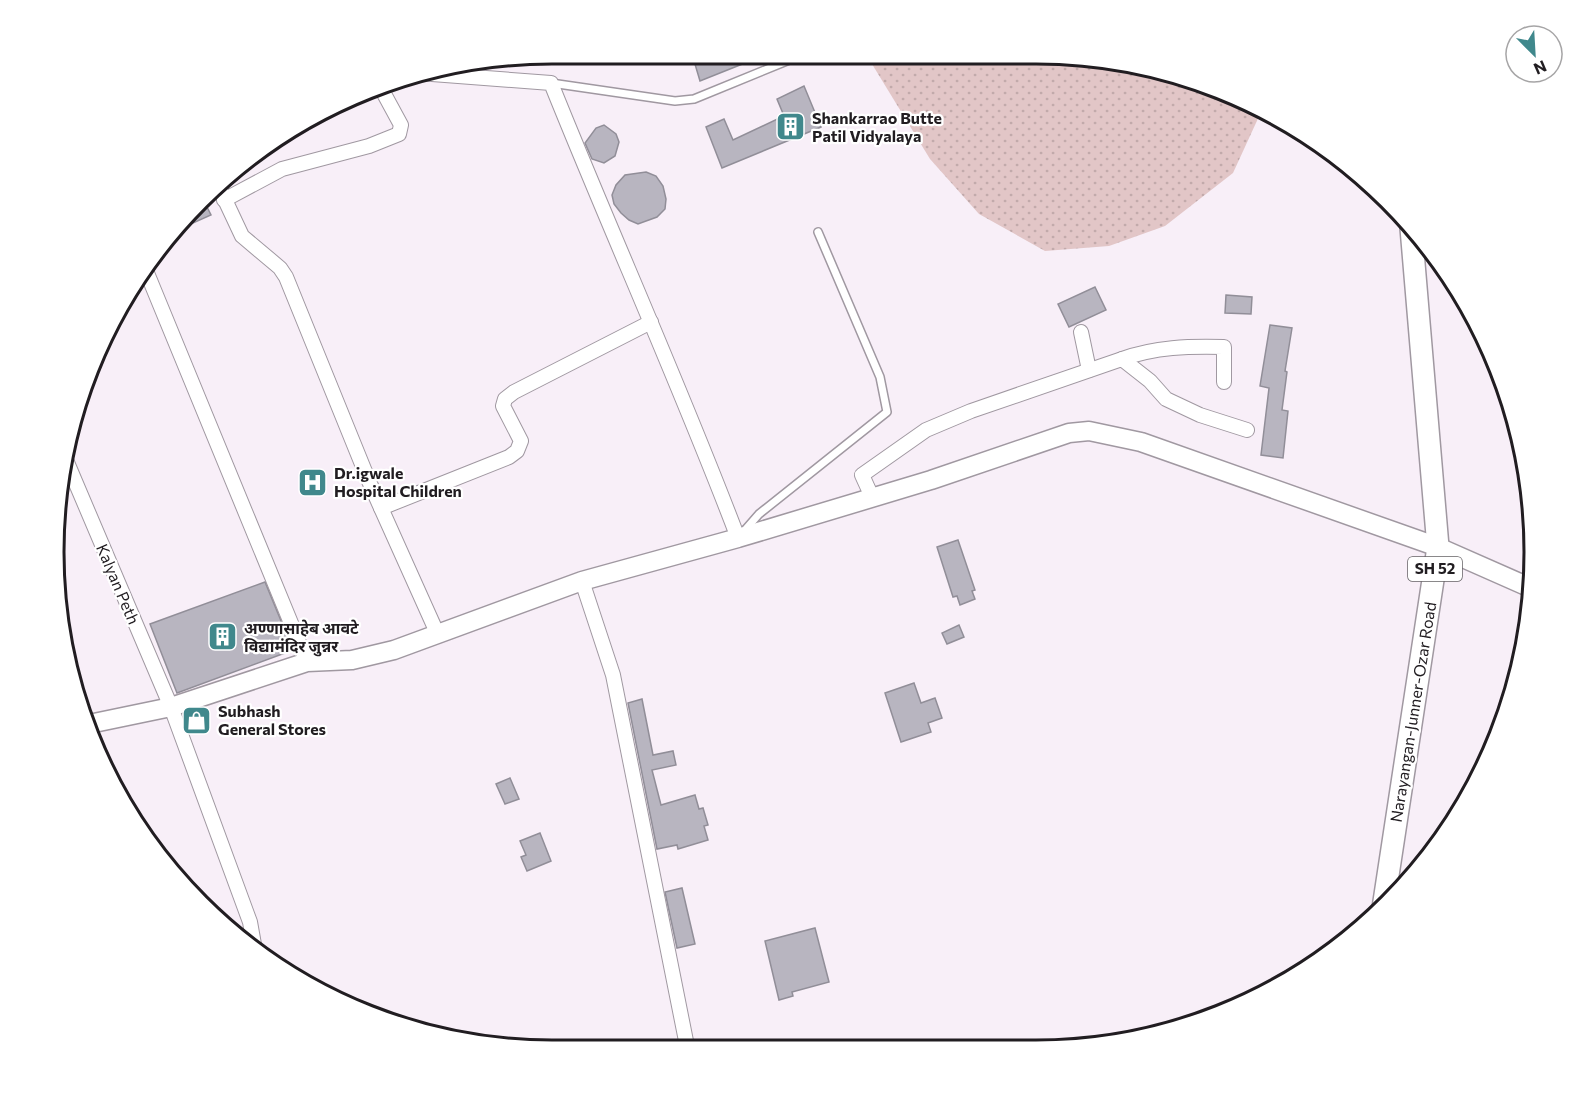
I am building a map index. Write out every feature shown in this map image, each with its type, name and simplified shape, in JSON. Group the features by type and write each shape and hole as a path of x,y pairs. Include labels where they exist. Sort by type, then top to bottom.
{"main road":[{"name":"Narayangan-Junner-Ozar Road","path":"1385,893 1438,547 1412,243"}],"street":[{"path":"452,75 552,82 595,192 696,429 738,538"},
{"path":"384,95 401,125 399,134 369,146 282,170 222,194 242,236 280,268 286,277 381,508 438,635"},
{"path":"149,278 307,662"},
{"path":"381,508 509,457 517,451 521,441 503,406 505,399 514,392 651,322"},
{"path":"1081,332 1089,370"},
{"path":"872,497 862,475 926,430 971,411 1144,351 1191,346 1224,347 1224,382"},
{"path":"1122,359 1150,381 1166,399 1200,416 1246,430"},
{"path":"95,723 171,707 307,662 352,660 394,650 582,581 738,538 931,480 1069,433 1089,431 1141,442 1438,547 1522,584"},
{"name":"Kalyan Peth","path":"72,473 171,707 250,922 253,938"},
{"path":"582,581 613,675 686,1040"}],"lane":[{"path":"552,82 675,101 694,99 780,64"},
{"path":"738,538 759,514 887,412 880,377 818,232"}],"shaded area":[{"path":"872,64 1036,64 1099,69 1162,81 1192,90 1258,119 1233,173 1165,226 1109,246 1045,251 979,214 930,159"}],"building":[{"path":"695,64 742,64 700,81"},
{"name":"Shankarrao Butte Patil Vidyalaya","path":"804,86 821,127 722,168 706,127 724,119 733,140 784,116 777,99"},
{"path":"604,125 616,134 619,142 615,156 604,163 592,159 585,143 596,128"},
{"path":"646,172 656,176 663,186 666,199 665,209 657,217 638,224 621,213 614,204 612,195 616,185 625,175"},
{"path":"207,207 211,215 193,223"},
{"path":"1095,287 1106,310 1069,327 1058,304"},
{"path":"1226,295 1252,297 1251,314 1225,313"},
{"path":"1270,325 1292,328 1282,410 1288,411 1283,458 1261,455 1269,388 1260,386"},
{"path":"958,540 975,590 972,591 975,599 960,605 957,596 953,597 937,547"},
{"name":"अण्णासाहेब आवटे विद्यामंदिर जुन्नर","path":"265,582 293,650 177,693 150,624"},
{"path":"959,625 964,637 947,644 942,633"},
{"path":"914,683 921,703 935,698 942,718 928,723 931,732 901,742 885,693"},
{"path":"642,699 653,755 673,751 676,765 652,770 661,805 695,795 699,809 703,808 708,825 704,826 708,840 678,849 677,845 657,849 628,703"},
{"path":"510,778 519,799 505,804 496,784"},
{"path":"540,833 551,861 527,871 521,857 526,855 520,841"},
{"path":"682,888 695,944 677,948 665,892"},
{"path":"815,928 829,982 792,992 793,996 779,1000 765,941"}],"place":[{"name":"Shankarrao Butte Patil Vidyalaya","path":"791,127"},
{"name":"Dr.igwale Hospital Children","path":"313,482"},
{"name":"अण्णासाहेब आवटे विद्यामंदिर जुन्नर","path":"223,637"},
{"name":"Subhash General Stores","path":"197,720"}]}
